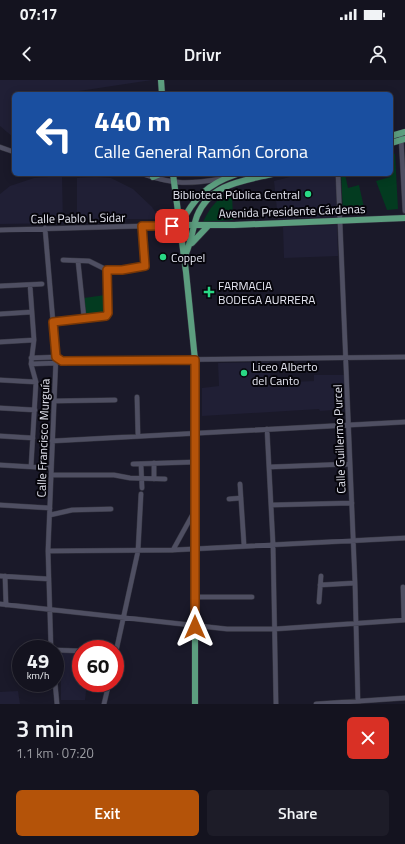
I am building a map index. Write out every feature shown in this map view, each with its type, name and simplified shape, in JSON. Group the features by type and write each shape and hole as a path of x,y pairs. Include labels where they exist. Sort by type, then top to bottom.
{"main road":[{"path":"161,80 162,92"},
{"path":"393,136 403,133"},
{"path":"393,142 403,140"},
{"path":"173,176 195,360 194,704"},
{"path":"180,225 203,191 214,183 230,176"},
{"path":"189,248 195,225 208,198 229,184 263,176"},
{"name":"Avenida Presidente Cárdenas","path":"180,225 208,226 405,218"},
{"path":"164,226 181,240"},
{"path":"184,258 199,234 208,226"}],"street":[{"path":"403,133 405,211"},
{"path":"0,147 12,151"},
{"path":"150,176 174,183 190,184 224,178"},
{"name":"Calle Guillermo Purcel","path":"338,176 354,540 358,703"},
{"name":"Calle Pablo L. Sidar","path":"0,230 45,230 180,225"},
{"path":"63,260 89,261 107,270 122,270 145,266 142,226"},
{"name":"Calle Francisco Murguía","path":"45,230 56,357 48,552 51,640"},
{"path":"78,261 84,318"},
{"path":"53,322 107,314 107,270"},
{"path":"0,286 42,284"},
{"path":"30,285 34,340 31,364 36,382 31,467"},
{"path":"0,314 32,312"},
{"path":"0,342 34,340"},
{"path":"31,358 56,357 62,361"},
{"path":"31,364 55,363 62,361 405,357"},
{"path":"0,380 36,382"},
{"path":"137,397 138,436"},
{"path":"54,401 115,400"},
{"path":"0,408 35,410"},
{"path":"52,440 405,422"},
{"path":"267,429 273,544 276,704"},
{"path":"0,436 33,438"},
{"path":"133,464 195,462"},
{"path":"154,463 154,479"},
{"path":"141,464 142,488"},
{"path":"269,466 350,464"},
{"path":"0,465 51,468"},
{"path":"51,474 114,475 141,479 165,479"},
{"path":"240,484 244,545"},
{"path":"118,640 138,551 141,494"},
{"path":"229,499 241,498"},
{"path":"270,505 352,503"},
{"path":"0,505 50,508"},
{"path":"50,515 72,510 111,509"},
{"path":"174,550 194,512"},
{"path":"48,552 174,550 244,545 405,538"},
{"path":"6,605 3,576 49,579"},
{"path":"319,602 321,576"},
{"path":"320,584 355,583"},
{"path":"0,604 195,627 275,629 405,620 403,587"},
{"path":"195,597 252,597"},
{"path":"56,692 57,704"},
{"path":"104,704 107,692"},
{"path":"316,704 358,703 405,698"}],"shaded area":[{"path":"0,80 152,80 79,92 12,92 12,136 0,126"},
{"path":"62,176 63,223 0,224 0,194 10,186 34,178"},
{"name":"Biblioteca Pública Central","path":"294,176 336,176 337,217 278,219 274,181"},
{"path":"77,178 111,178 133,189 152,207 160,219 83,219 82,223 77,223"},
{"path":"337,225 338,256 284,258 283,227"},
{"path":"269,362 271,383 314,381 314,375 344,375 346,409 320,411 319,409 202,416 202,388 219,386 218,363"},
{"path":"64,652 72,653 72,692 86,692 85,700 61,700 61,692 64,692"},
{"path":"0,692 18,692 20,704 0,704"}],"green space":[{"path":"393,152 395,154 398,209 387,210 376,181 393,176"},
{"path":"341,176 345,176 348,188 359,185 365,212 343,212"},
{"path":"232,192 233,220 203,222 214,204 222,197"},
{"path":"105,295 107,313 86,315 84,298"}],"place":[{"name":"Biblioteca Pública Central","path":"308,194"},
{"name":"Coppel","path":"163,257"},
{"name":"FARMACIA BODEGA AURRERA","path":"209,292"},
{"name":"Liceo Alberto del Canto","path":"244,373"}],"route":[{"path":"172,226 142,226 145,266 122,270 107,270 108,313 106,316 53,322 56,357 62,361 195,360 195,627"}]}
